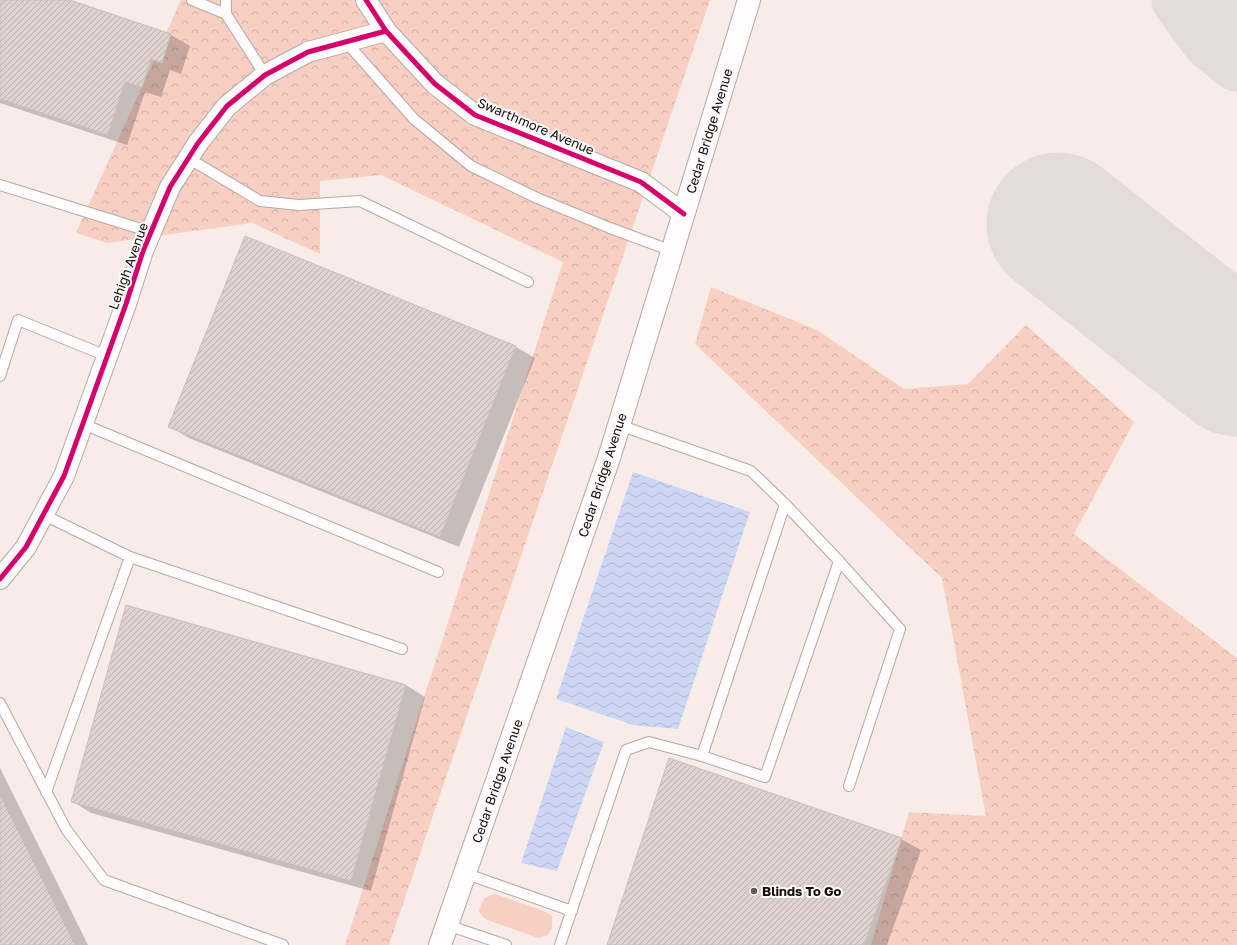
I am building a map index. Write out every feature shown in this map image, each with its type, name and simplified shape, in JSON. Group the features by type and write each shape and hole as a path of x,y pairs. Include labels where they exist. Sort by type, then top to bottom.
{"main road":[{"name":"Cedar Bridge Avenue","path":"440,945 609,458 749,0"}],"street":[{"name":"Swarthmore Avenue","path":"366,0 386,31 435,84 475,115 641,182 684,214"},
{"name":"Lehigh Avenue","path":"0,579 26,548 64,476 143,251 170,187 198,143 227,106 265,75 308,52 386,31"}],"lane":[{"path":"192,0 226,14"},
{"path":"226,0 226,14 265,75"},
{"path":"346,42 414,119 471,166 537,198 672,252"},
{"path":"188,158 260,201 299,205 360,201 528,282"},
{"path":"0,184 151,232"},
{"path":"0,376 18,320 107,356"},
{"path":"83,424 438,572"},
{"path":"619,425 751,471 785,504 839,561 900,629 849,786"},
{"path":"702,756 785,504"},
{"path":"44,515 130,557 402,649"},
{"path":"46,792 130,557"},
{"path":"560,945 626,750 649,742 702,756 764,777 839,561"},
{"path":"0,703 66,829 104,880 283,945"},
{"path":"464,874 572,911"},
{"path":"447,925 506,945"}],"green space":[{"path":"181,0 710,0 389,945 345,945 563,262 381,175 320,181 320,254 252,223 107,243 76,233"},
{"path":"711,287 817,330 904,389 968,384 1026,325 1134,422 1074,534 1237,658 1237,945 871,945 909,812 986,816 942,578 695,344"},
{"path":"495,894 544,911 552,916 552,928 548,935 538,938 485,919 479,912 481,905 485,898"}],"water":[{"path":"633,472 750,512 678,729 633,725 556,699"},
{"path":"566,727 604,742 557,871 521,863"}],"building":[{"path":"0,0 70,0 171,34 162,63 151,59 142,87 125,82 108,135 0,99"},
{"path":"245,236 516,346 440,537 168,427"},
{"path":"126,605 406,685 351,881 71,802"},
{"name":"Blinds To Go","path":"669,758 902,838 864,945 607,945"},
{"path":"0,795 75,945 0,945"}],"taxiway":[{"path":"1180,0 1210,41 1237,63"},
{"path":"1210,41 1237,6"}],"runway":[{"path":"1058,224 1237,365"}],"cycle path":[{"path":"366,0 386,31 435,84 475,115 641,182 684,214"},
{"path":"0,579 26,547 64,476 126,304 143,251 170,187 198,143 227,106 265,75 308,52 386,31"}],"place":[{"name":"Blinds To Go","path":"754,891"}]}
